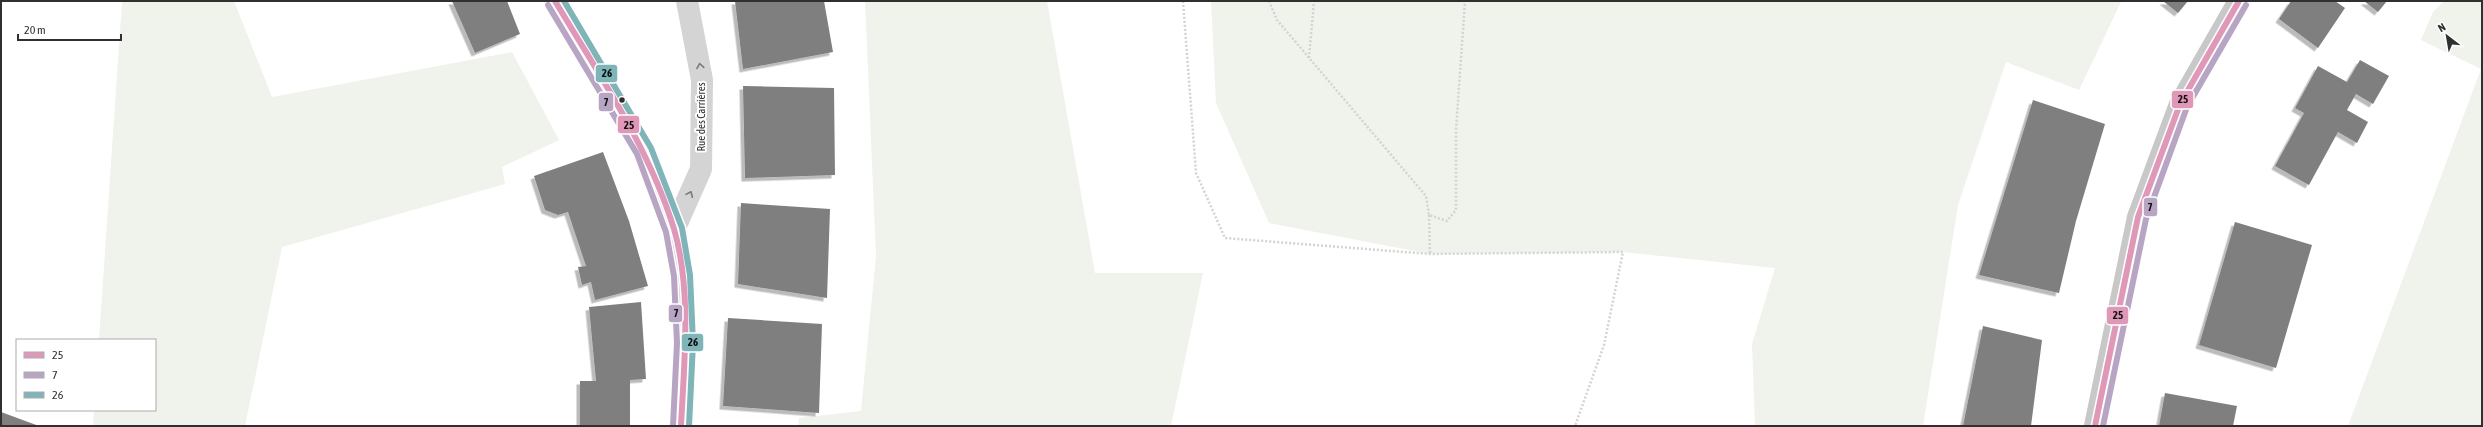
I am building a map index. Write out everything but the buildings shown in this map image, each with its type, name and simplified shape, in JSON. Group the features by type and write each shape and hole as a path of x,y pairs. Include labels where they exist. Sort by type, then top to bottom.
{"main road":[{"path":"555,1 644,151 674,230 682,283 684,343 681,426"},
{"path":"2095,426 2138,217 2180,104 2239,1"}],"street":[{"name":"Rue des Carrières","path":"674,230 701,169 702,80 687,1"}],"path":[{"path":"1183,1 1196,173 1225,238 1430,254 1623,252 1604,345 1575,426"},
{"path":"1269,1 1277,20 1426,196 1429,215 1430,254"},
{"path":"1309,59 1314,1"},
{"path":"1429,215 1447,221 1456,210 1456,130 1465,1"}],"shaded area":[{"path":"122,1 234,1 272,97 512,52 559,140 502,167 505,184 282,247 245,426 93,426 94,411 156,411 156,339 99,339"},
{"path":"865,1 1047,1 1095,273 1203,273 1171,426 798,426 799,418 861,411 876,256"},
{"path":"1211,1 2121,2 2079,90 2006,62 1958,205 1923,426 1755,426 1752,344 1775,268 1623,252 1430,254 1269,223 1216,103"},
{"path":"2444,1 2482,1 2482,426 2348,426 2481,69 2421,40 2433,12"}],"transit line":[{"name":"25","path":"555,1 622,112 637,140 664,199 674,229 680,252 685,302 685,353 681,426"},
{"name":"26","path":"564,1 651,148 682,228 690,275 693,343 689,426"},
{"name":"25","path":"2095,426 2138,217 2180,104 2239,1"},
{"name":"7","path":"548,5 637,154 666,232 674,276 677,343 673,426"},
{"name":"7","path":"2103,426 2146,219 2187,107 2246,5"}]}
